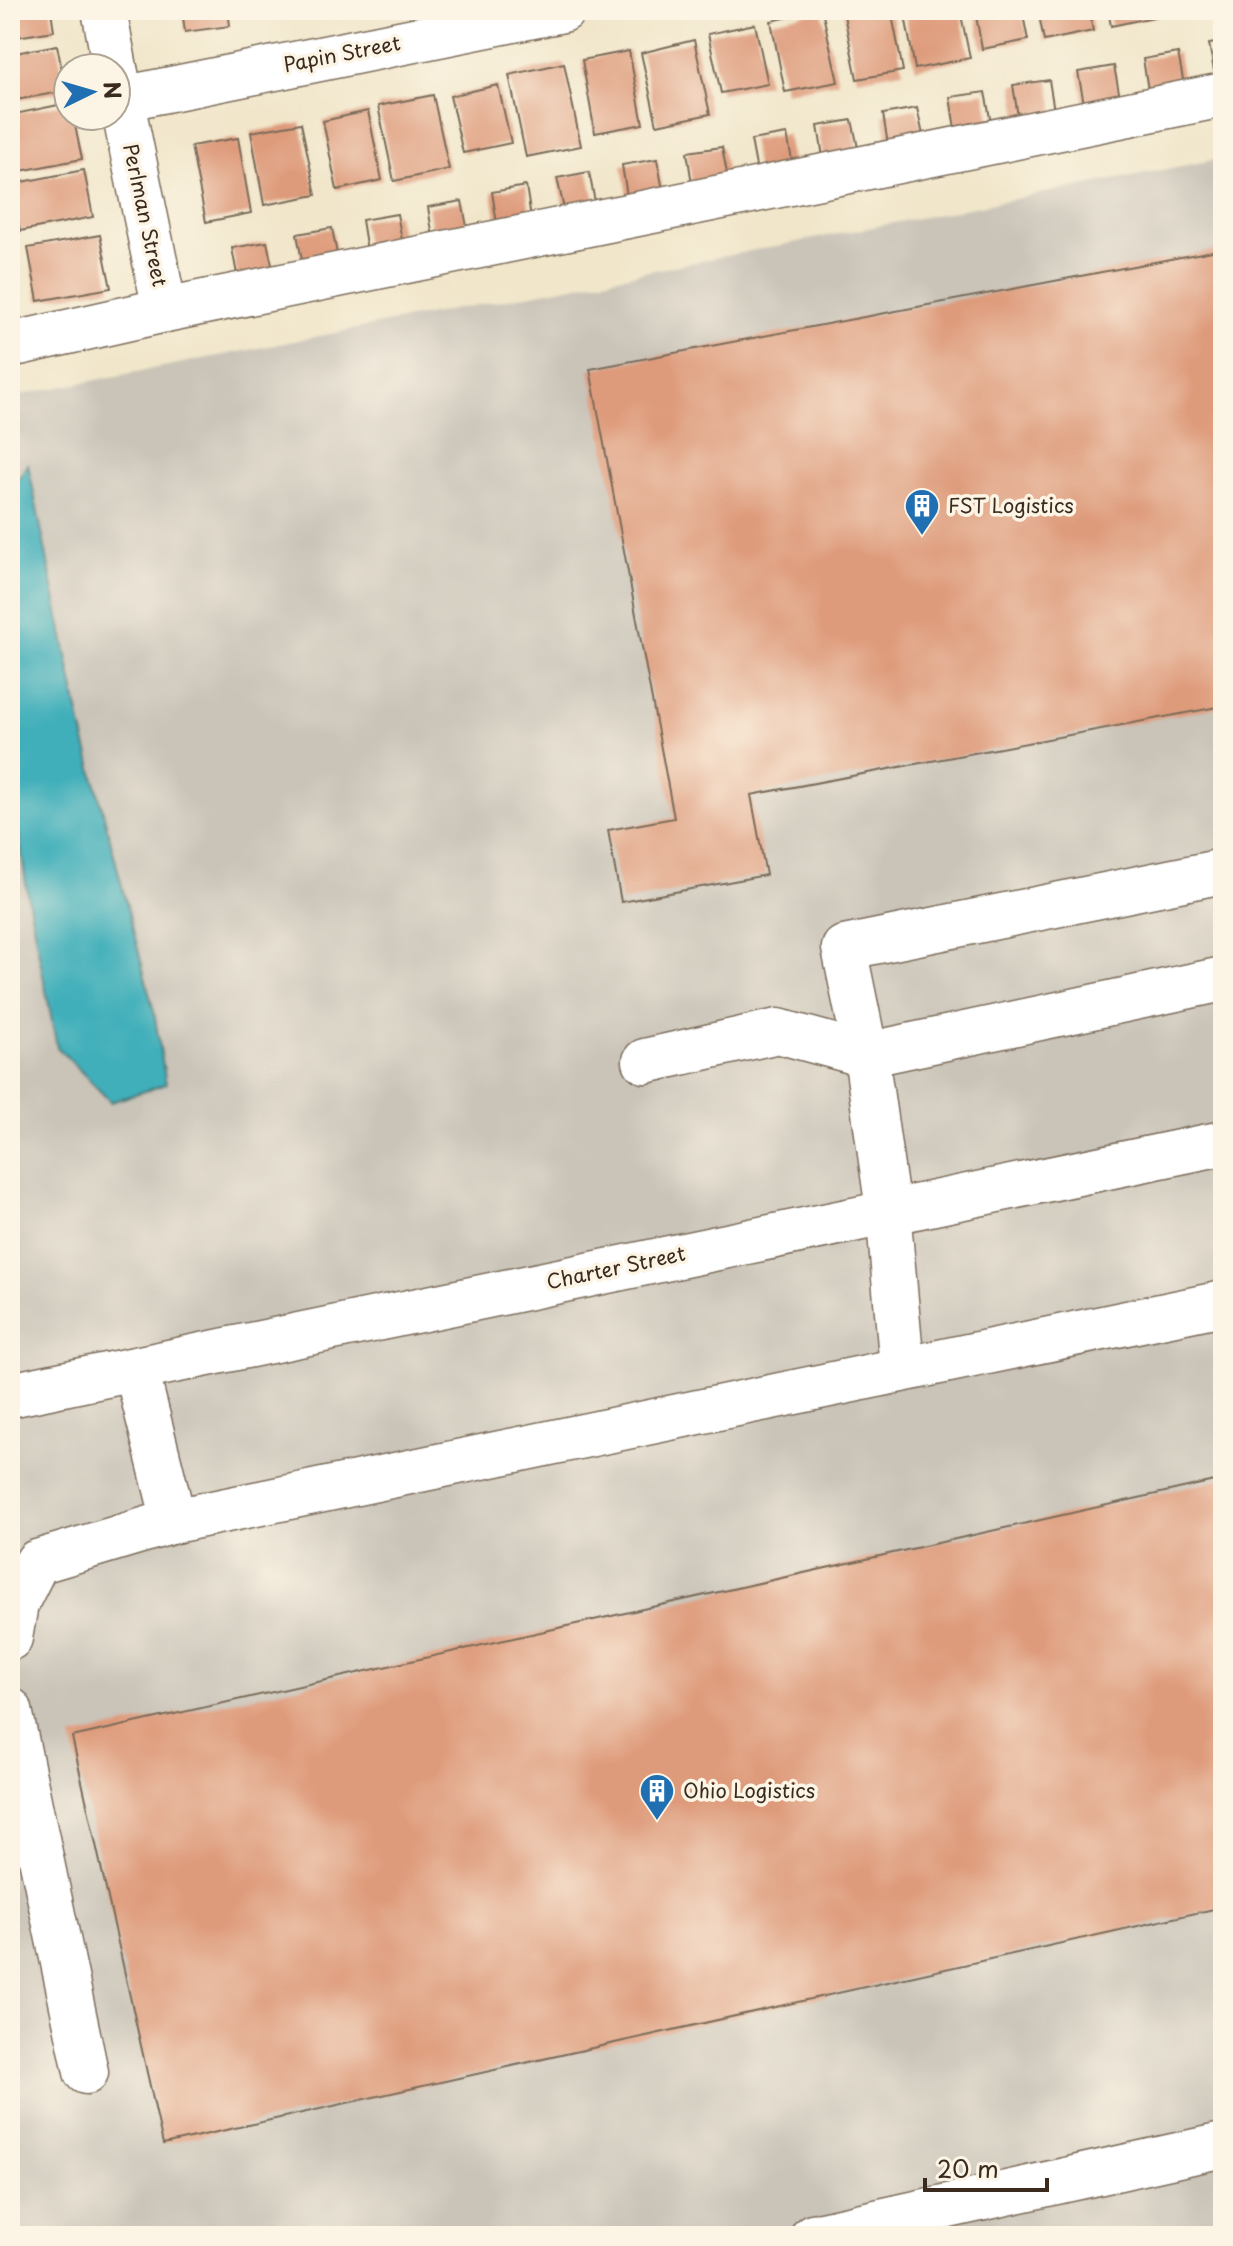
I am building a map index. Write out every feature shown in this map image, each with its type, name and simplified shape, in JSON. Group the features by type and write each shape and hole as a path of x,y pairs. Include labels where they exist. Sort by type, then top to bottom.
{"street":[{"name":"Perlman Street","path":"104,10 112,52"},
{"name":"Papin Street","path":"132,78 560,10"},
{"path":"10,345 165,310 1223,95"},
{"name":"Perlman Street","path":"128,132 165,310"},
{"path":"902,1368 888,1210 866,1055 844,948 1223,871"},
{"path":"645,1061 778,1031 866,1055 1223,979"},
{"name":"Charter Street","path":"10,1395 888,1210 1223,1143"},
{"path":"10,1638 16,1604 37,1562 174,1521 1223,1303"},
{"path":"136,1369 174,1521"},
{"path":"10,1710 86,2072"},
{"path":"813,2236 913,2225 1223,2145"}],"shaded area":[{"path":"1223,158 1223,2236 10,2236 10,397"}],"water":[{"path":"28,464 81,725 154,1012 166,1084 111,1102 57,1047 28,898 10,769 10,490"}],"building":[{"path":"10,10 51,10 54,31 10,38"},
{"path":"182,10 228,10 230,26 185,32"},
{"path":"239,10 277,10 277,12 241,18"},
{"path":"822,10 838,82 785,92 771,21"},
{"path":"843,10 891,10 903,71 857,79"},
{"path":"904,10 960,10 970,58 915,69"},
{"path":"975,10 1022,10 1028,40 982,49"},
{"path":"1038,10 1089,10 1093,31 1044,41"},
{"path":"1108,10 1162,10 1163,15 1111,26"},
{"path":"755,24 768,84 721,93 708,34"},
{"path":"694,40 710,114 657,125 641,53"},
{"path":"1223,42 1223,80 1216,81 1209,44"},
{"path":"57,45 58,52 52,52 52,94 10,101 10,54"},
{"path":"629,51 643,124 595,133 582,60"},
{"path":"1178,53 1185,90 1149,96 1143,59"},
{"path":"564,63 581,146 526,157 509,75"},
{"path":"1114,66 1121,103 1085,109 1078,72"},
{"path":"1049,80 1055,117 1019,123 1013,85"},
{"path":"498,85 511,143 463,153 450,96"},
{"path":"985,92 992,128 956,135 950,97"},
{"path":"433,95 449,169 394,181 378,106"},
{"path":"52,106 52,132 76,132 82,159 10,173 10,115"},
{"path":"917,108 925,144 889,151 883,114"},
{"path":"368,111 382,180 337,190 323,121"},
{"path":"852,120 860,157 824,163 818,126"},
{"path":"301,123 316,195 264,205 251,132"},
{"path":"787,134 794,171 758,177 751,140"},
{"path":"238,138 251,213 206,222 191,146"},
{"path":"722,147 729,184 693,190 687,152"},
{"path":"657,159 664,195 628,202 622,165"},
{"path":"84,170 93,217 20,231 12,184"},
{"path":"589,172 596,207 565,213 557,178"},
{"path":"526,186 532,224 498,230 492,192"},
{"path":"462,201 469,237 434,244 428,207"},
{"path":"397,214 404,250 368,257 362,220"},
{"path":"332,228 339,265 304,271 297,234"},
{"path":"100,235 111,288 38,301 28,248"},
{"path":"267,242 275,279 239,285 232,248"},
{"name":"FST Logistics","path":"1223,249 1223,706 751,795 766,875 621,902 608,830 674,818 590,369"},
{"name":"Ohio Logistics","path":"1223,1479 1223,1907 163,2144 72,1737"}],"place":[{"name":"FST Logistics","path":"922,537"},
{"name":"Ohio Logistics","path":"657,1822"}]}
